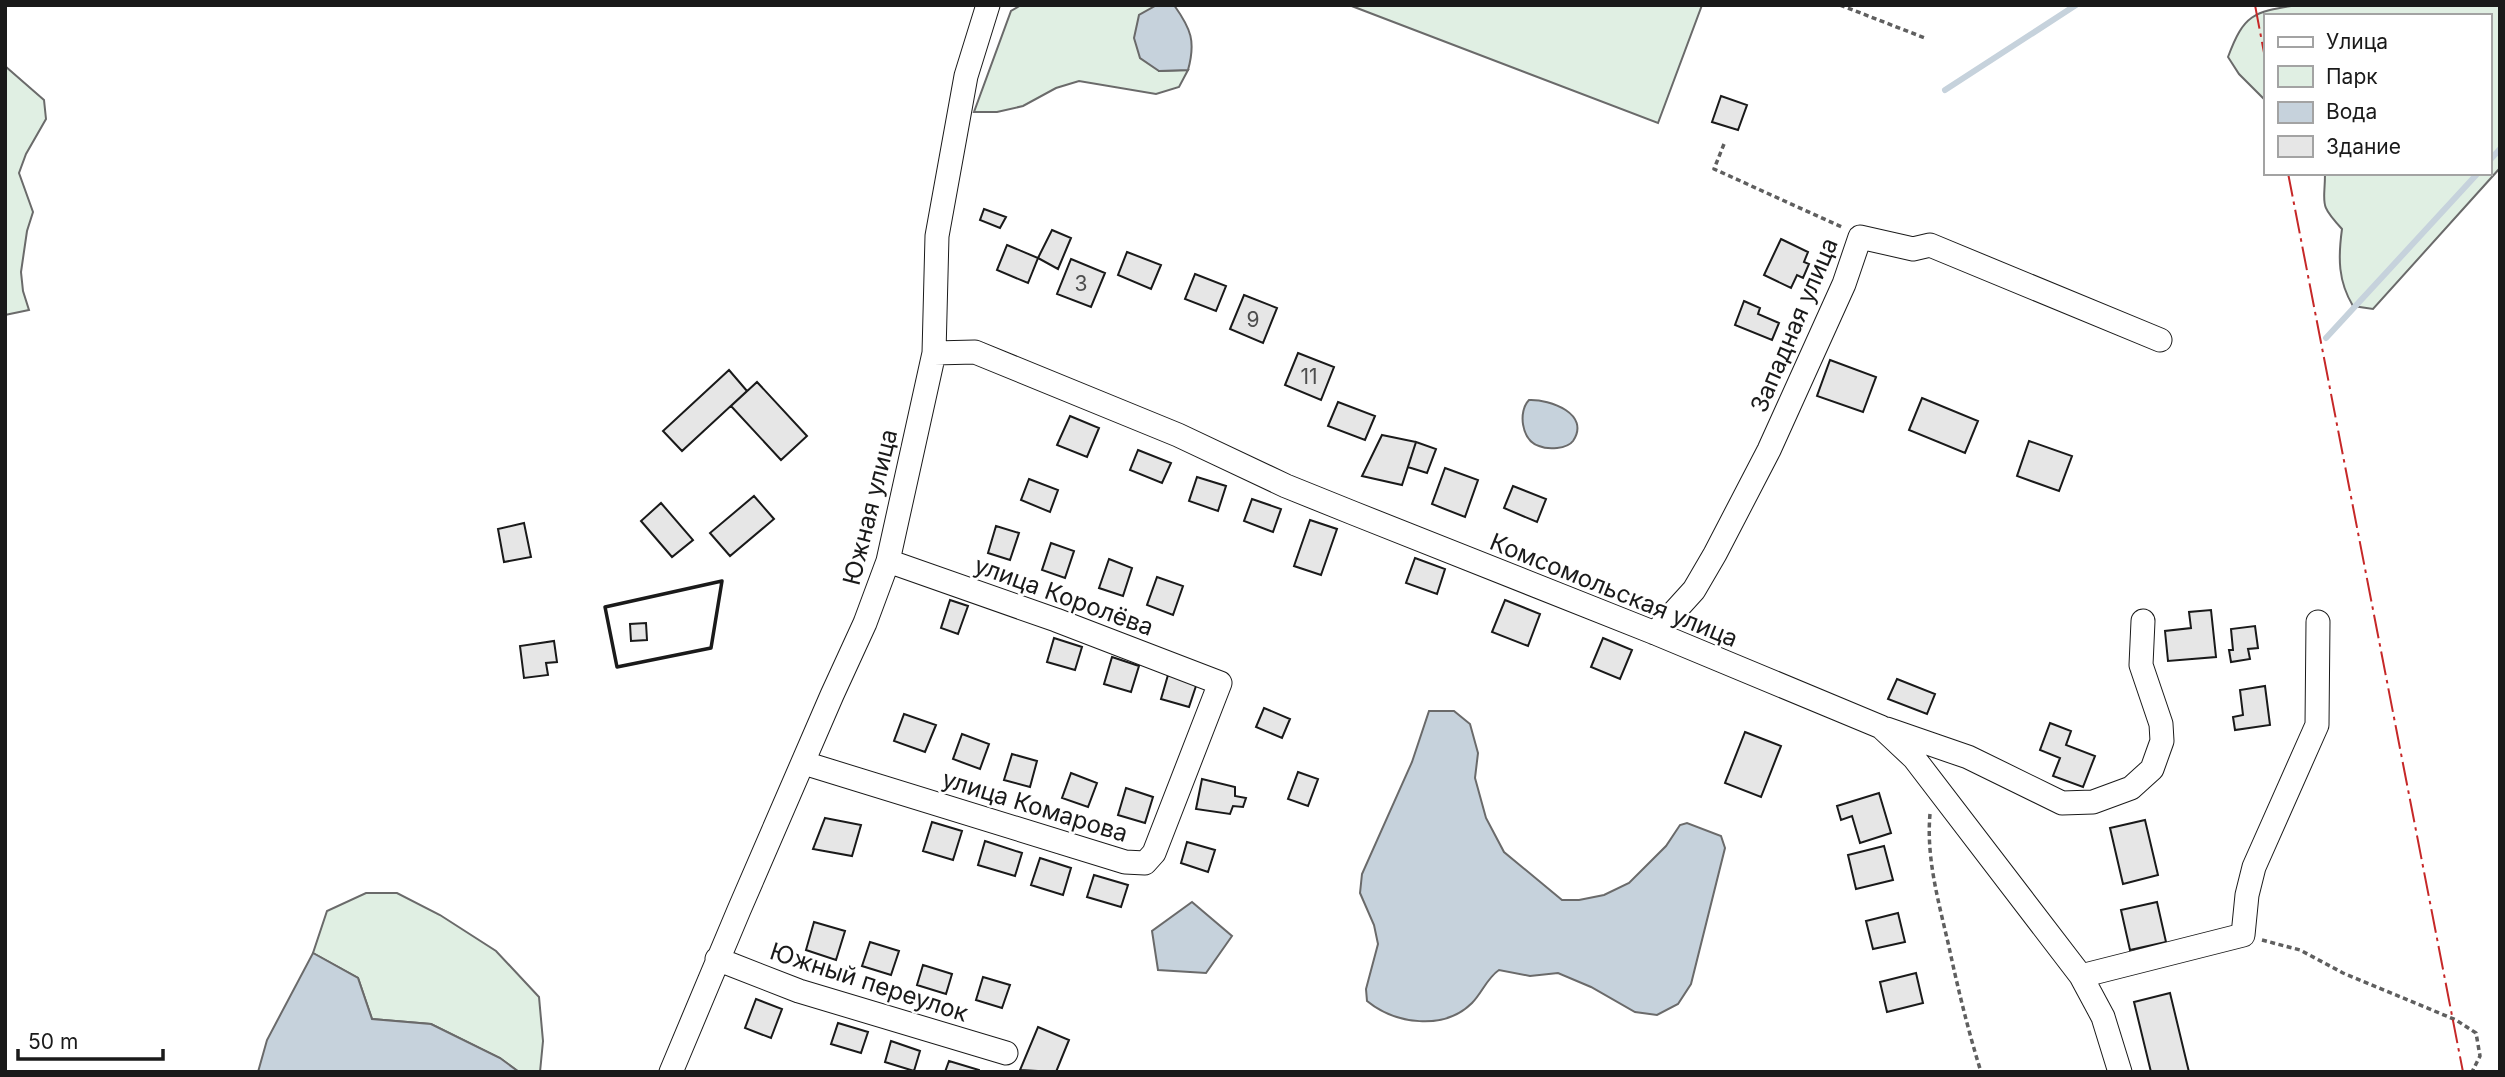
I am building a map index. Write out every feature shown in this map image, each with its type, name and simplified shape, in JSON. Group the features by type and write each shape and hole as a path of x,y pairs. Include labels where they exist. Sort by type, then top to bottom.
{"street":[{"name":"Южная улица","path":"671,1072 717,959 865,623 888,561 934,353 937,236 966,76 988,5"},
{"name":"Западная улица","path":"1654,633 1694,590 1715,554 1769,450 1844,284 1860,237 1913,249 1930,245 2160,340"},
{"name":"Комсомольская улица","path":"934,353 975,352 1178,435 1286,486 1881,727 1914,758 2081,976 2104,1017 2120,1072"},
{"name":"улица Королёва","path":"888,561 1056,620 1220,683"},
{"path":"1881,727 1968,757 2062,803 2093,802 2131,788 2152,769 2162,741 2161,724 2141,665 2143,621"},
{"path":"2081,976 2243,935 2247,895 2254,867 2317,726 2318,622"},
{"name":"улица Комарова","path":"804,763 1125,862 1145,863 1154,853 1220,683"},
{"name":"Южный переулок","path":"717,959 799,991 1006,1053"}],"path":[{"path":"1840,5 1926,38"},
{"path":"1724,144 1714,169 1820,216 1860,237"},
{"path":"1937,788 1930,809 1929,827 1934,884 1968,1032 1981,1072"},
{"path":"2243,935 2300,950 2343,972 2456,1020 2476,1033 2480,1056 2472,1072"}],"green space":[{"path":"1021,5 1168,5 1155,6 1159,71 1188,70 1179,87 1156,94 1079,81 1056,88 1023,106 997,112 974,112 1011,11"},
{"path":"1349,5 1702,5 1658,123"},
{"path":"2297,5 2500,5 2500,168 2373,309 2353,306 2344,288 2340,260 2342,229 2326,208 2325,175 2491,175 2491,14 2264,14 2264,99 2239,74 2228,57 2245,23 2270,10"},
{"path":"5,66 44,100 46,119 26,154 19,173 33,212 27,231 21,272 29,310 5,315"},
{"path":"366,893 397,893 440,915 496,951 539,997 543,1041 540,1072 519,1072 500,1058 431,1024 372,1019 358,978 313,953 327,911"}],"water":[{"path":"1174,5 1184,21 1192,43 1188,70 1159,71 1140,58 1134,38 1139,15 1155,6"},
{"path":"1529,400 1557,405 1573,416 1577,431 1570,444 1543,447 1528,438 1523,425 1523,411"},
{"path":"1429,711 1454,711 1470,724 1478,753 1475,778 1486,818 1504,852 1562,900 1604,895 1629,883 1666,846 1680,825 1687,823 1721,836 1725,848 1691,984 1678,1004 1657,1015 1635,1012 1591,987 1558,973 1530,976 1499,970 1472,1003 1448,1018 1434,1021 1405,1019 1378,1009 1367,1001 1366,989 1378,944 1374,925 1360,893 1362,874 1412,762"},
{"path":"1192,902 1232,936 1206,973 1158,970 1152,931"},
{"path":"313,953 358,978 372,1019 431,1024 500,1058 519,1072 258,1072 267,1040"}],"building":[{"path":"1721,96 1747,105 1738,130 1712,122"},
{"path":"984,209 1006,217 1000,228 980,220"},
{"path":"1052,230 1071,238 1058,269 1038,258"},
{"path":"1781,239 1808,252 1804,262 1809,264 1803,278 1797,275 1791,288 1764,275"},
{"path":"1007,245 1038,258 1028,283 997,270"},
{"path":"1127,252 1161,265 1151,289 1118,275"},
{"path":"1071,259 1105,273 1091,307 1057,294"},
{"path":"1195,274 1226,286 1216,311 1185,299"},
{"path":"1244,295 1277,308 1263,343 1230,329"},
{"path":"1744,301 1760,308 1758,314 1779,323 1772,340 1735,325"},
{"path":"1298,353 1334,367 1321,400 1285,385"},
{"path":"1830,360 1876,377 1863,412 1817,396"},
{"path":"729,370 747,391 682,451 663,431"},
{"path":"757,382 807,436 781,460 731,406"},
{"path":"1922,398 1978,421 1965,453 1909,430"},
{"path":"1338,402 1375,416 1365,440 1328,426"},
{"path":"1070,416 1099,428 1087,457 1057,445"},
{"path":"1382,435 1416,442 1402,485 1362,476"},
{"path":"2029,441 2072,456 2059,491 2017,476"},
{"path":"1416,442 1436,449 1427,473 1408,467"},
{"path":"1138,450 1171,463 1162,483 1130,470"},
{"path":"1445,468 1478,480 1465,517 1432,504"},
{"path":"1197,477 1226,486 1218,511 1189,501"},
{"path":"1029,479 1058,490 1050,512 1021,500"},
{"path":"1513,486 1546,499 1537,522 1504,508"},
{"path":"754,496 774,519 730,556 710,533"},
{"path":"1252,499 1281,509 1273,532 1244,521"},
{"path":"661,503 693,540 672,557 641,521"},
{"path":"1310,520 1337,529 1321,575 1294,566"},
{"path":"524,523 531,557 504,562 498,529"},
{"path":"996,526 1019,533 1010,560 988,553"},
{"path":"1051,543 1074,551 1065,578 1042,570"},
{"path":"1415,558 1445,569 1437,594 1406,583"},
{"path":"1109,559 1132,568 1123,596 1099,588"},
{"path":"1157,577 1183,586 1173,615 1147,605"},
{"path":"950,600 968,606 958,634 941,628"},
{"path":"1505,600 1540,614 1528,646 1492,632"},
{"path":"2211,610 2216,657 2168,661 2165,631 2191,628 2189,612"},
{"path":"646,623 647,640 631,641 630,624"},
{"path":"2255,626 2258,648 2248,649 2250,659 2231,662 2231,629"},
{"path":"1054,638 1082,647 1075,670 1047,662"},
{"path":"1603,638 1632,650 1620,679 1591,667"},
{"path":"554,641 557,662 546,663 548,675 524,678 520,646"},
{"path":"1112,657 1139,666 1131,692 1104,684"},
{"path":"1168,675 1197,683 1189,707 1161,699"},
{"path":"1897,679 1935,694 1927,714 1888,699"},
{"path":"2265,686 2270,725 2235,730 2233,717 2243,715 2240,690"},
{"path":"1264,708 1290,719 1282,738 1256,727"},
{"path":"904,714 936,725 925,752 894,741"},
{"path":"2050,723 2071,731 2066,745 2095,756 2083,787 2053,776 2060,758 2040,750"},
{"path":"1745,732 1781,746 1761,797 1725,783"},
{"path":"962,734 989,744 980,769 953,759"},
{"path":"1012,754 1037,761 1030,787 1004,780"},
{"path":"1298,772 1318,779 1308,806 1288,799"},
{"path":"1071,773 1097,783 1088,807 1062,798"},
{"path":"1202,779 1235,787 1235,796 1246,798 1243,807 1233,806 1230,814 1196,809"},
{"path":"1126,788 1153,797 1145,823 1118,815"},
{"path":"1879,793 1891,833 1860,843 1852,816 1841,820 1837,806"},
{"path":"825,818 861,825 852,856 813,849"},
{"path":"2145,820 2158,875 2123,884 2110,828"},
{"path":"932,822 962,831 953,860 923,851"},
{"path":"985,841 1022,853 1015,876 978,865"},
{"path":"1187,842 1215,850 1208,872 1181,863"},
{"path":"1884,846 1893,880 1856,889 1848,855"},
{"path":"1040,858 1071,868 1063,895 1031,885"},
{"path":"1094,875 1128,885 1121,907 1087,897"},
{"path":"2157,902 2166,942 2130,950 2121,910"},
{"path":"1898,913 1905,942 1873,949 1866,921"},
{"path":"814,922 845,931 836,960 806,950"},
{"path":"870,942 899,951 891,975 862,966"},
{"path":"923,965 952,974 946,994 917,985"},
{"path":"1916,973 1923,1003 1887,1012 1880,982"},
{"path":"983,977 1010,985 1002,1008 976,1000"},
{"path":"2170,993 2189,1072 2151,1072 2134,1002"},
{"path":"756,999 782,1009 771,1038 745,1028"},
{"path":"838,1023 868,1032 861,1053 831,1044"},
{"path":"1038,1027 1069,1040 1056,1072 1020,1070"},
{"path":"891,1041 920,1051 914,1071 885,1062"},
{"path":"949,1061 979,1070 979,1072 945,1072"}],"waterway":[{"path":"1945,90 2076,5"},
{"path":"2491,159 2500,149"},
{"path":"2326,338 2476,175"}],"wall":[{"path":"722,581 711,648 617,667 605,607 722,581"}],"power":[{"path":"2255,5 2264,53"},
{"path":"2288,175 2463,1072"}]}
